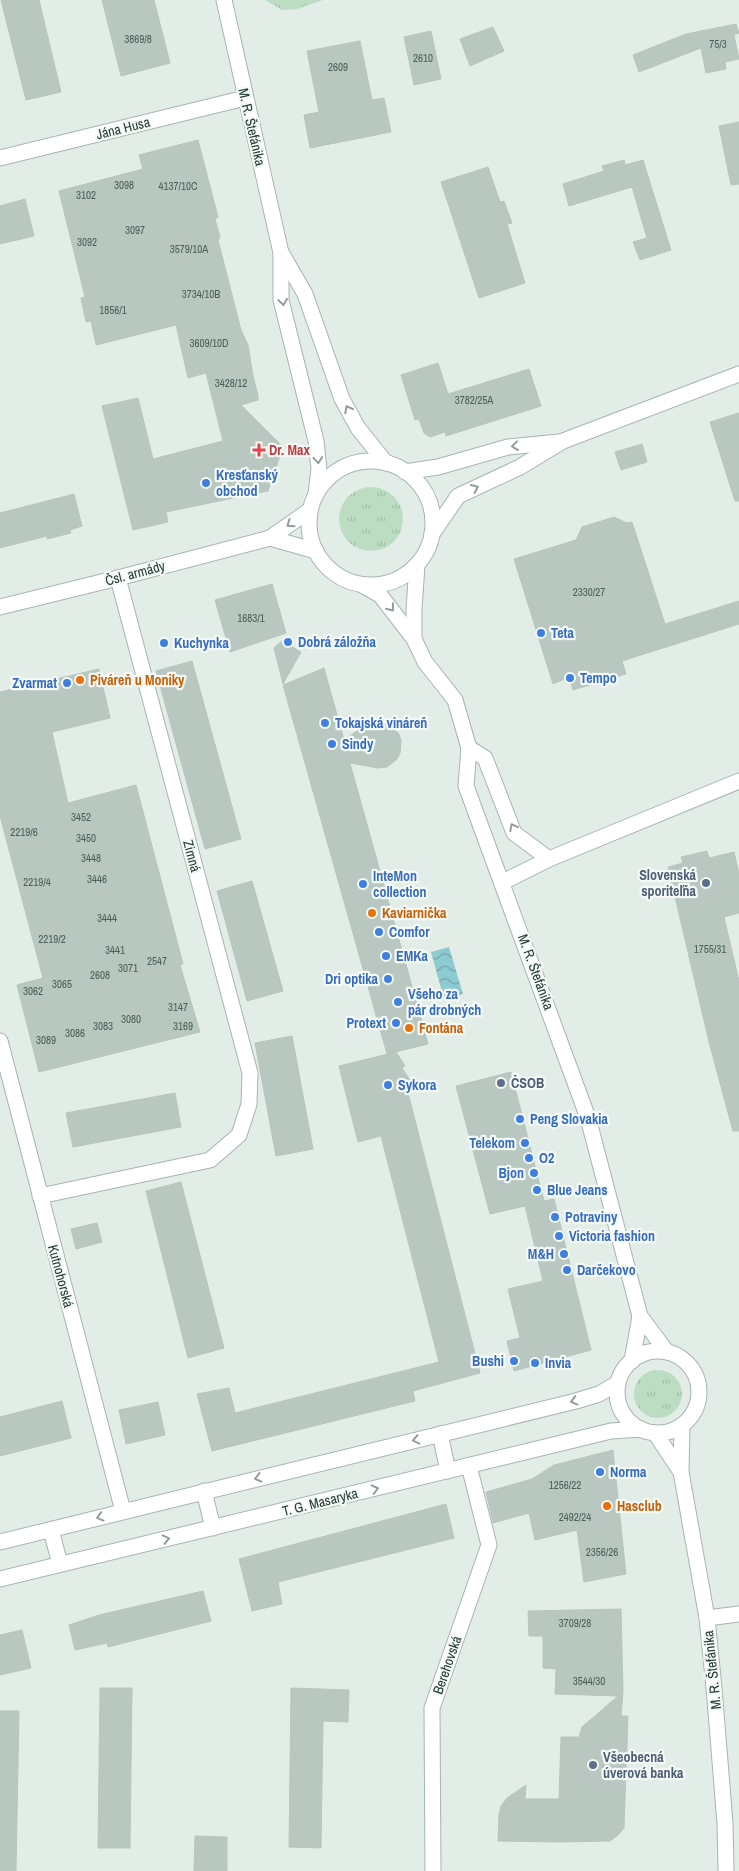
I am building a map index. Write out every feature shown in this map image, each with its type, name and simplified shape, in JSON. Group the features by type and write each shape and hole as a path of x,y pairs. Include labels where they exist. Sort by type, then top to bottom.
{"street":[{"name":"M. R. Štefánika","path":"224,0 281,253 281,300 316,442 319,469 316,494"},
{"name":"Jána Husa","path":"0,158 246,98"},
{"name":"M. R. Štefánika","path":"281,253 305,294 342,399 358,428 386,463"},
{"path":"431,536 458,496 520,467 563,441 739,374"},
{"path":"405,472 438,467 508,447 563,441"},
{"path":"362,585 380,585 398,579 417,564 426,551 433,528 432,511 422,488 405,472 386,463 363,462 350,465 338,470 324,482 316,494 310,510 310,538 322,563 344,579 362,585 380,595 414,638"},
{"path":"270,538 310,510"},
{"path":"270,538 316,552"},
{"name":"Čsl. armády","path":"0,607 270,538"},
{"path":"414,638 417,564"},
{"name":"Zimná","path":"40,1196 210,1160 240,1135 249,1104 250,1073 118,578"},
{"name":"M. R. Štefánika","path":"414,638 425,662 455,700 469,748 466,786 503,882 588,1118 640,1316 667,1352"},
{"path":"469,748 485,758 514,833 549,859"},
{"path":"503,882 549,859 739,781"},
{"name":"Kutnohorská","path":"0,1041 122,1511"},
{"name":"M. R. Štefánika","path":"632,1361 640,1316"},
{"path":"652,1352 667,1352 676,1355 691,1367 699,1384 698,1403 695,1412 682,1426 669,1432 648,1431 629,1421 621,1410 617,1397 618,1383 626,1367 632,1361 652,1352"},
{"path":"0,1542 576,1401 599,1394 618,1383"},
{"name":"M. R. Štefánika","path":"682,1426 681,1472 707,1618 717,1720 726,1871"},
{"name":"M. R. Štefánika","path":"648,1431 681,1472"},
{"name":"T. G. Masaryka","path":"0,1579 611,1432 648,1431"},
{"path":"440,1434 448,1471"},
{"name":"Berehovská","path":"433,1871 432,1708 489,1546 469,1466"},
{"path":"204,1491 213,1528"},
{"path":"51,1530 60,1564"},
{"path":"707,1618 739,1614"}],"green space":[{"path":"265,0 323,0 297,9 282,10"},
{"path":"371,487 389,493 397,501 403,519 397,537 389,545 371,551 353,545 345,537 339,519 345,501 353,493"},
{"path":"658,1370 667,1372 675,1377 680,1385 682,1394 680,1403 675,1411 667,1416 658,1418 649,1416 641,1411 636,1403 634,1394 636,1385 641,1377 649,1372"}],"water":[{"path":"449,947 463,994 444,999 431,952"}],"building":[{"path":"1,0 39,0 61,92 26,100"},
{"path":"102,0 154,0 170,63 121,76"},
{"path":"736,24 739,33 734,35 739,59 725,62 726,69 706,73 701,48 639,72 633,55 686,34"},
{"path":"493,27 504,51 470,66 460,39"},
{"path":"431,31 441,79 414,85 404,37"},
{"path":"360,41 372,100 384,98 391,132 310,148 304,115 319,112 307,51"},
{"path":"739,122 739,184 731,185 719,126"},
{"path":"198,140 218,217 215,219 220,237 218,240 241,330 248,345 258,395 258,400 241,405 283,447 268,491 166,512 168,522 133,530 102,406 138,398 153,459 223,441 206,373 188,378 176,325 96,345 91,321 86,322 81,298 85,297 59,191 143,169 139,155"},
{"path":"624,160 625,165 643,160 671,250 640,260 633,242 647,238 632,187 569,206 563,184 604,171 602,166"},
{"path":"488,167 500,202 504,201 512,223 507,224 525,283 479,298 441,182"},
{"path":"25,199 34,236 0,244 0,206"},
{"path":"438,363 448,394 529,369 541,406 446,436 445,432 430,437 424,433 419,419 415,420 401,375"},
{"path":"739,413 739,501 735,501 710,422"},
{"path":"642,444 647,462 621,470 615,452"},
{"path":"74,494 82,526 70,530 71,533 47,539 47,536 0,548 0,513"},
{"path":"614,517 627,523 632,522 665,624 739,601 739,624 622,661 626,674 573,690 569,677 553,684 514,559 576,540 582,527"},
{"path":"272,584 286,633 230,652 215,600"},
{"path":"282,641 301,652 283,684 274,648"},
{"path":"192,661 241,839 205,849 156,671"},
{"path":"324,668 344,740 367,724 375,722 390,725 399,734 401,741 400,753 397,759 387,767 378,768 350,763 428,1044 387,1054 283,685"},
{"path":"99,669 110,718 52,732 68,803 136,785 183,964 180,965 200,1032 39,1072 17,985 43,978 0,816 0,692"},
{"path":"707,851 709,858 734,852 739,874 739,913 724,917 739,981 739,1131 733,1131 709,1042 668,867 683,863 681,857"},
{"path":"252,881 283,991 247,1001 217,891"},
{"path":"292,1036 313,1149 276,1156 255,1043"},
{"path":"396,1052 405,1066 402,1068 413,1085 407,1089 480,1373 413,1391 415,1401 212,1451 197,1394 229,1388 235,1413 439,1362 381,1136 358,1142 339,1066"},
{"path":"511,1072 544,1201 554,1199 591,1350 514,1371 507,1341 520,1338 508,1289 543,1281 525,1206 490,1214 456,1086"},
{"path":"175,1093 181,1127 73,1147 66,1113"},
{"path":"181,1182 224,1348 188,1358 146,1191"},
{"path":"97,1223 102,1242 76,1249 71,1229"},
{"path":"62,1401 71,1438 0,1456 0,1417"},
{"path":"158,1402 165,1435 126,1444 119,1410"},
{"path":"613,1450 626,1574 584,1582 577,1530 535,1540 529,1513 493,1523 486,1492 532,1479 554,1465"},
{"path":"446,1504 454,1538 278,1582 282,1604 252,1611 239,1559"},
{"path":"203,1591 211,1621 108,1647 107,1643 75,1650 69,1625 99,1615"},
{"path":"621,1609 623,1691 621,1716 628,1716 624,1828 610,1841 498,1841 499,1815 501,1806 507,1798 526,1785 525,1799 559,1799 561,1737 579,1737 582,1727 618,1696 555,1694 556,1669 543,1668 543,1636 529,1636 528,1611"},
{"path":"22,1630 31,1668 0,1675 0,1635"},
{"path":"100,1688 132,1688 130,1848 98,1848"},
{"path":"291,1688 349,1690 348,1722 323,1721 321,1848 289,1847"},
{"path":"0,1711 19,1711 16,1871 0,1871"},
{"path":"195,1836 227,1837 227,1871 194,1871"}],"place":[{"name":"Dr. Max","path":"259,450"},
{"name":"Kresťanský obchod","path":"206,483"},
{"name":"Teta","path":"541,633"},
{"name":"Dobrá záložňa","path":"288,642"},
{"name":"Kuchynka","path":"164,643"},
{"name":"Tempo","path":"570,678"},
{"name":"Piváreň u Moniky","path":"80,680"},
{"name":"Zvarmat","path":"67,683"},
{"name":"Tokajská vináreň","path":"325,723"},
{"name":"Sindy","path":"332,744"},
{"name":"Slovenská sporiteľňa","path":"706,883"},
{"name":"InteMon collection","path":"363,884"},
{"name":"Kaviarnička","path":"372,913"},
{"name":"Comfor","path":"379,932"},
{"name":"EMKa","path":"386,956"},
{"name":"Dri optika","path":"388,979"},
{"name":"Všeho za pár drobných","path":"398,1002"},
{"name":"Protext","path":"396,1023"},
{"name":"Fontána","path":"409,1028"},
{"name":"ČSOB","path":"501,1083"},
{"name":"Sykora","path":"388,1085"},
{"name":"Peng Slovakia","path":"520,1119"},
{"name":"Telekom","path":"525,1143"},
{"name":"O2","path":"529,1158"},
{"name":"Bjon","path":"534,1173"},
{"name":"Blue Jeans","path":"537,1190"},
{"name":"Potraviny","path":"555,1217"},
{"name":"Victoria fashion","path":"559,1236"},
{"name":"M&H","path":"564,1254"},
{"name":"Darčekovo","path":"567,1270"},
{"name":"Bushi","path":"514,1361"},
{"name":"Invia","path":"535,1363"},
{"name":"Norma","path":"600,1472"},
{"name":"Hasclub","path":"607,1506"},
{"name":"Všeobecná úverová banka","path":"593,1765"}]}
